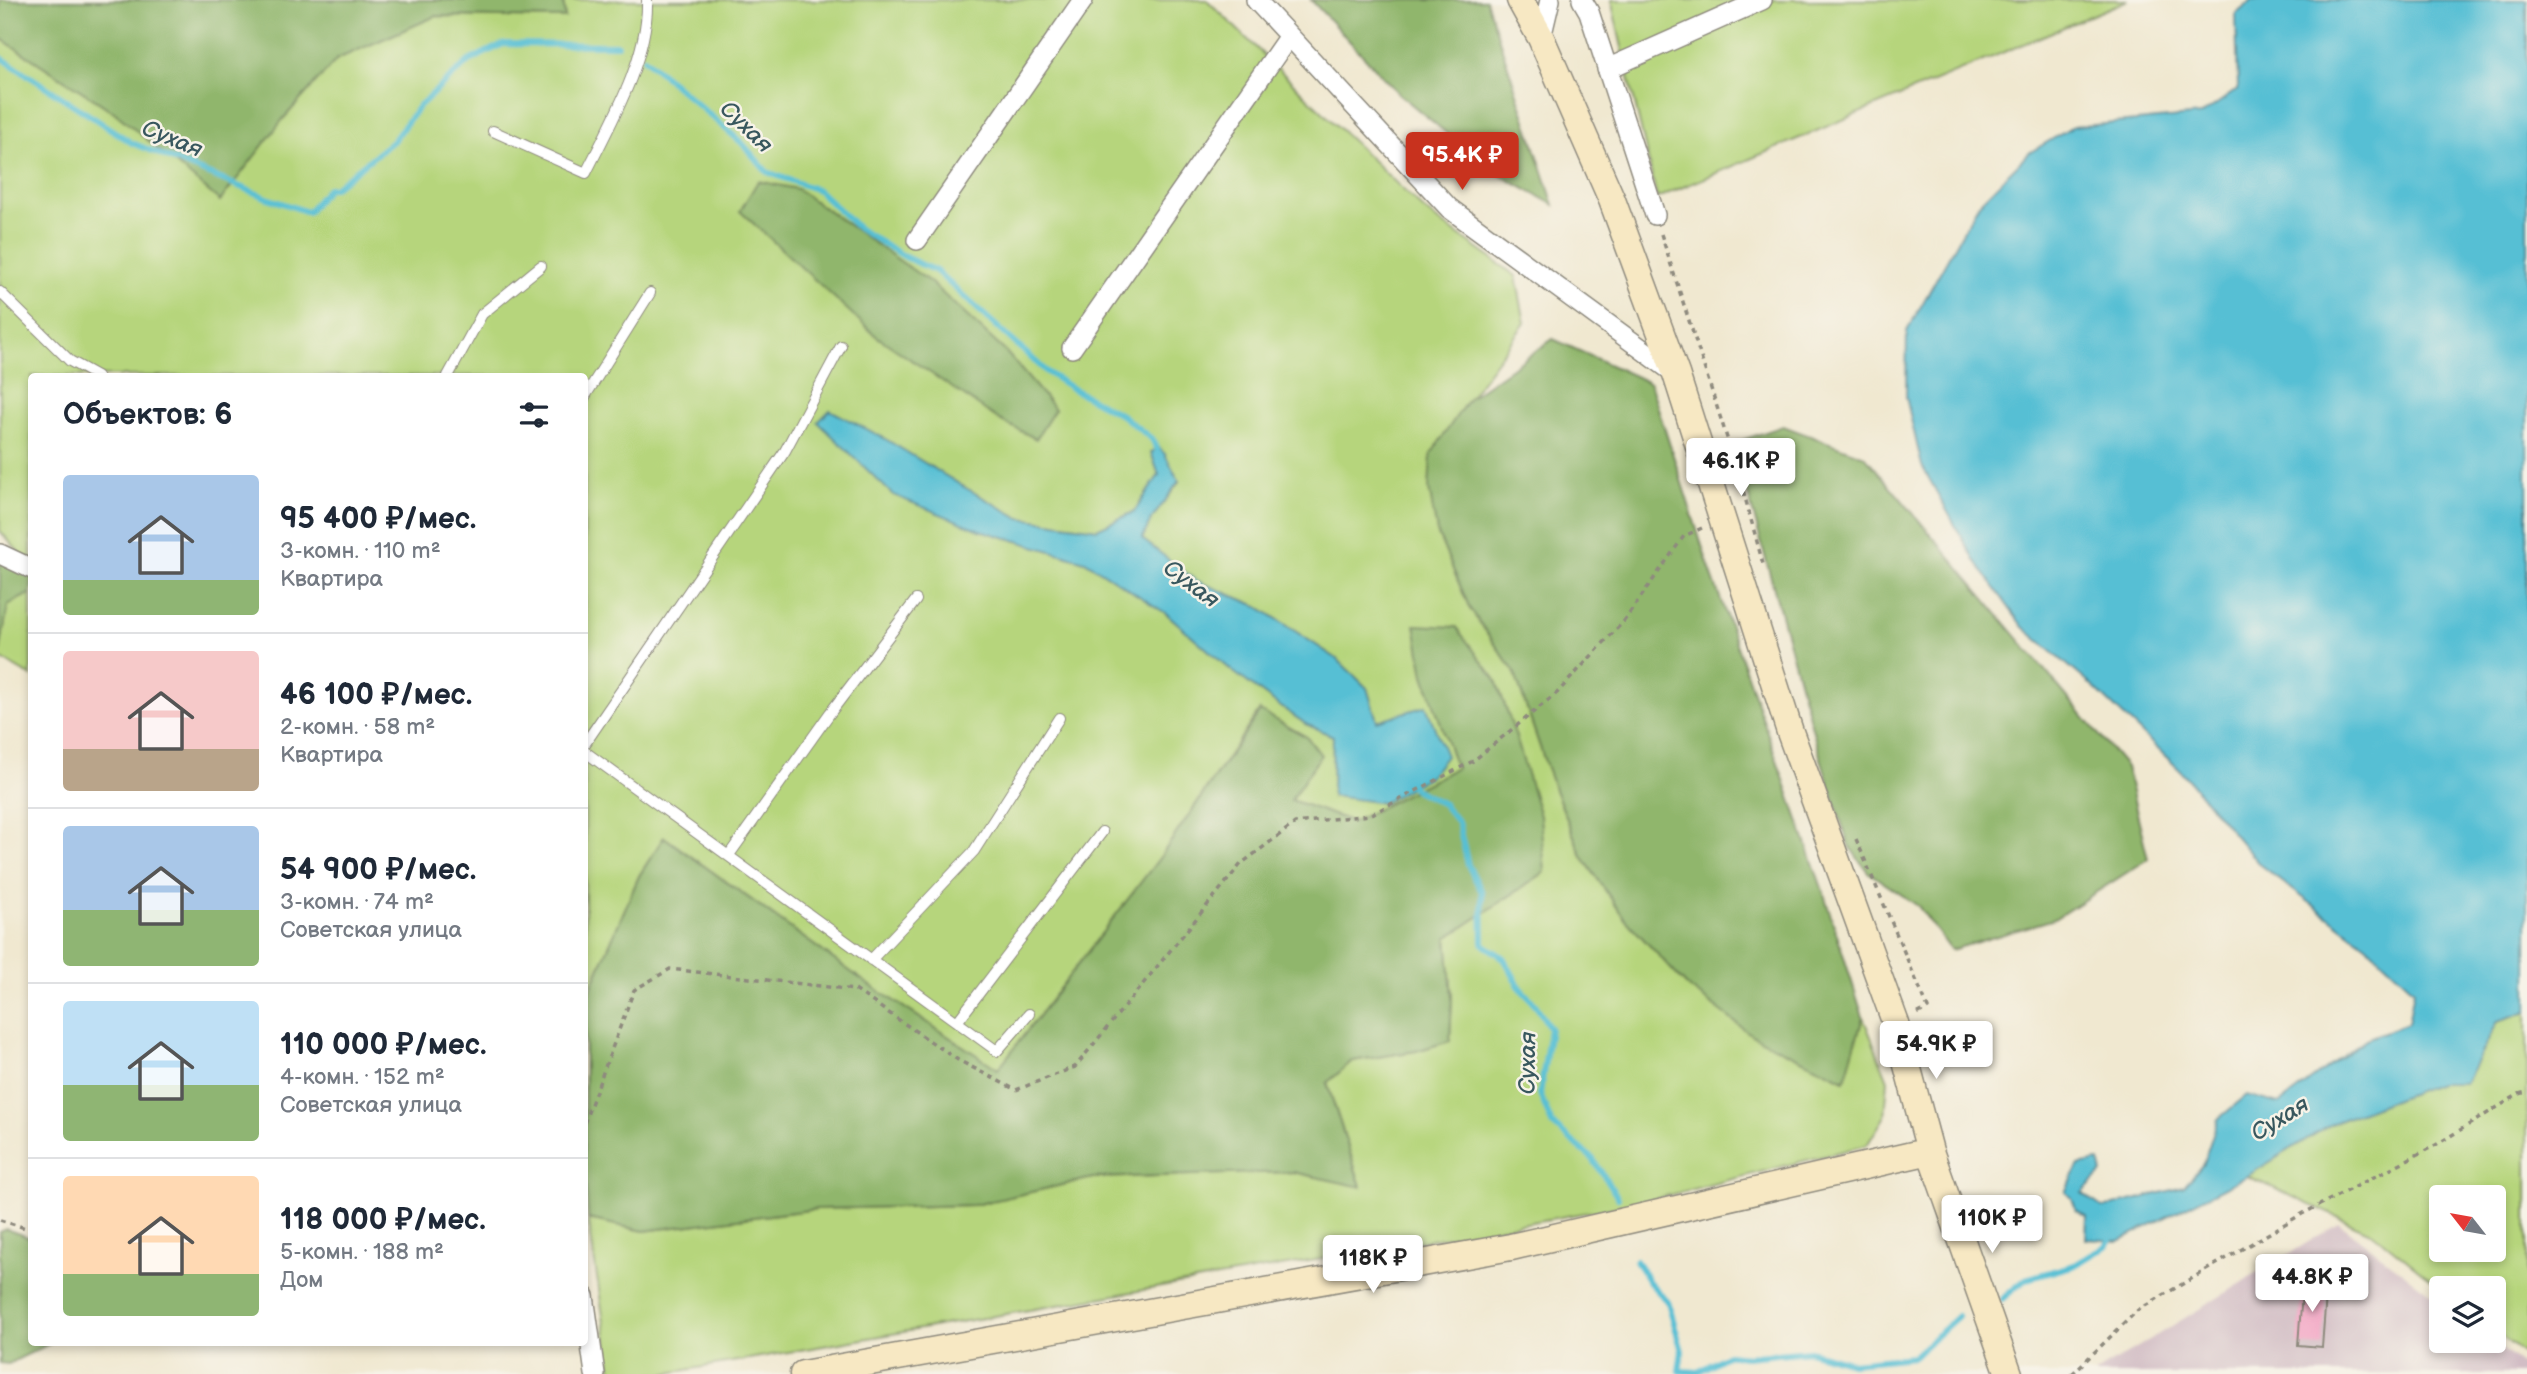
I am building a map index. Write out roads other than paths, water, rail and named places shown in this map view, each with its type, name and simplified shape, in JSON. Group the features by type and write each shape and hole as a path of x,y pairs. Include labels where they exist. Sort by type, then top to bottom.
{"main road":[{"path":"1520,0 1541,38 1612,200 1676,374 1790,732 1896,1024 1930,1151 2009,1374"},
{"path":"803,1374 873,1368 1511,1247 1930,1151"}],"street":[{"path":"917,240 1083,0"},
{"path":"1256,0 1450,208 1676,374"},
{"path":"1541,38 1550,0"},
{"path":"1583,0 1655,215"},
{"path":"1607,69 1762,0"},
{"path":"1072,348 1289,36"},
{"path":"0,554 28,567"},
{"path":"588,1324 595,1374"}],"lane":[{"path":"493,131 586,173 627,91 648,20 647,0"},
{"path":"450,373 482,314 541,266"},
{"path":"0,292 71,361 92,373"},
{"path":"588,392 650,293"},
{"path":"588,738 785,451 841,346"},
{"path":"729,855 830,713 916,600"},
{"path":"872,960 974,851 1059,718"},
{"path":"588,754 997,1051 1029,1014"},
{"path":"957,1022 1102,832"}],"water":[{"path":"2253,0 2527,0 2527,1011 2498,1021 2465,1083 2438,1083 2333,1123 2247,1176 2119,1241 2086,1239 2087,1216 2076,1210 2072,1198 2065,1192 2079,1165 2099,1161 2102,1173 2082,1193 2103,1208 2184,1187 2203,1164 2218,1119 2247,1095 2279,1104 2366,1039 2408,1023 2414,990 2366,945 2260,865 2181,771 2090,684 2023,627 1974,559 1922,466 1906,397 1907,331 1979,203 2029,153 2073,127 2201,115 2238,89 2236,14"},
{"path":"830,410 882,437 1020,518 1097,529 1134,512 1159,475 1151,452 1159,448 1179,481 1151,520 1142,539 1195,580 1257,606 1337,659 1367,688 1377,721 1426,706 1446,756 1430,776 1383,803 1332,796 1333,736 1306,724 1274,702 1231,670 1167,614 1085,561 980,530 893,495 818,422"}],"waterway":[{"name":"Сухая","path":"0,57 132,143 308,212 328,188 334,188 393,141 419,106 469,61 503,44 617,45"},
{"name":"Сухая","path":"644,58 742,143 767,172 818,190 859,229 907,258 936,271 1048,373 1123,416 1152,439 1160,455"},
{"name":"Сухая","path":"1407,782 1416,790 1443,804 1458,822 1468,865 1482,892 1483,944 1504,958 1520,988 1535,1004 1550,1028 1540,1094 1552,1124 1593,1159 1618,1198"},
{"name":"Сухая","path":"2002,1299 2026,1279 2075,1265 2106,1246 2112,1236"},
{"name":"Сухая","path":"1636,1260 1649,1282 1668,1302 1682,1351 1679,1371 1698,1372 1728,1355 1746,1357 1809,1351 1852,1363 1913,1357 1958,1316"}]}
